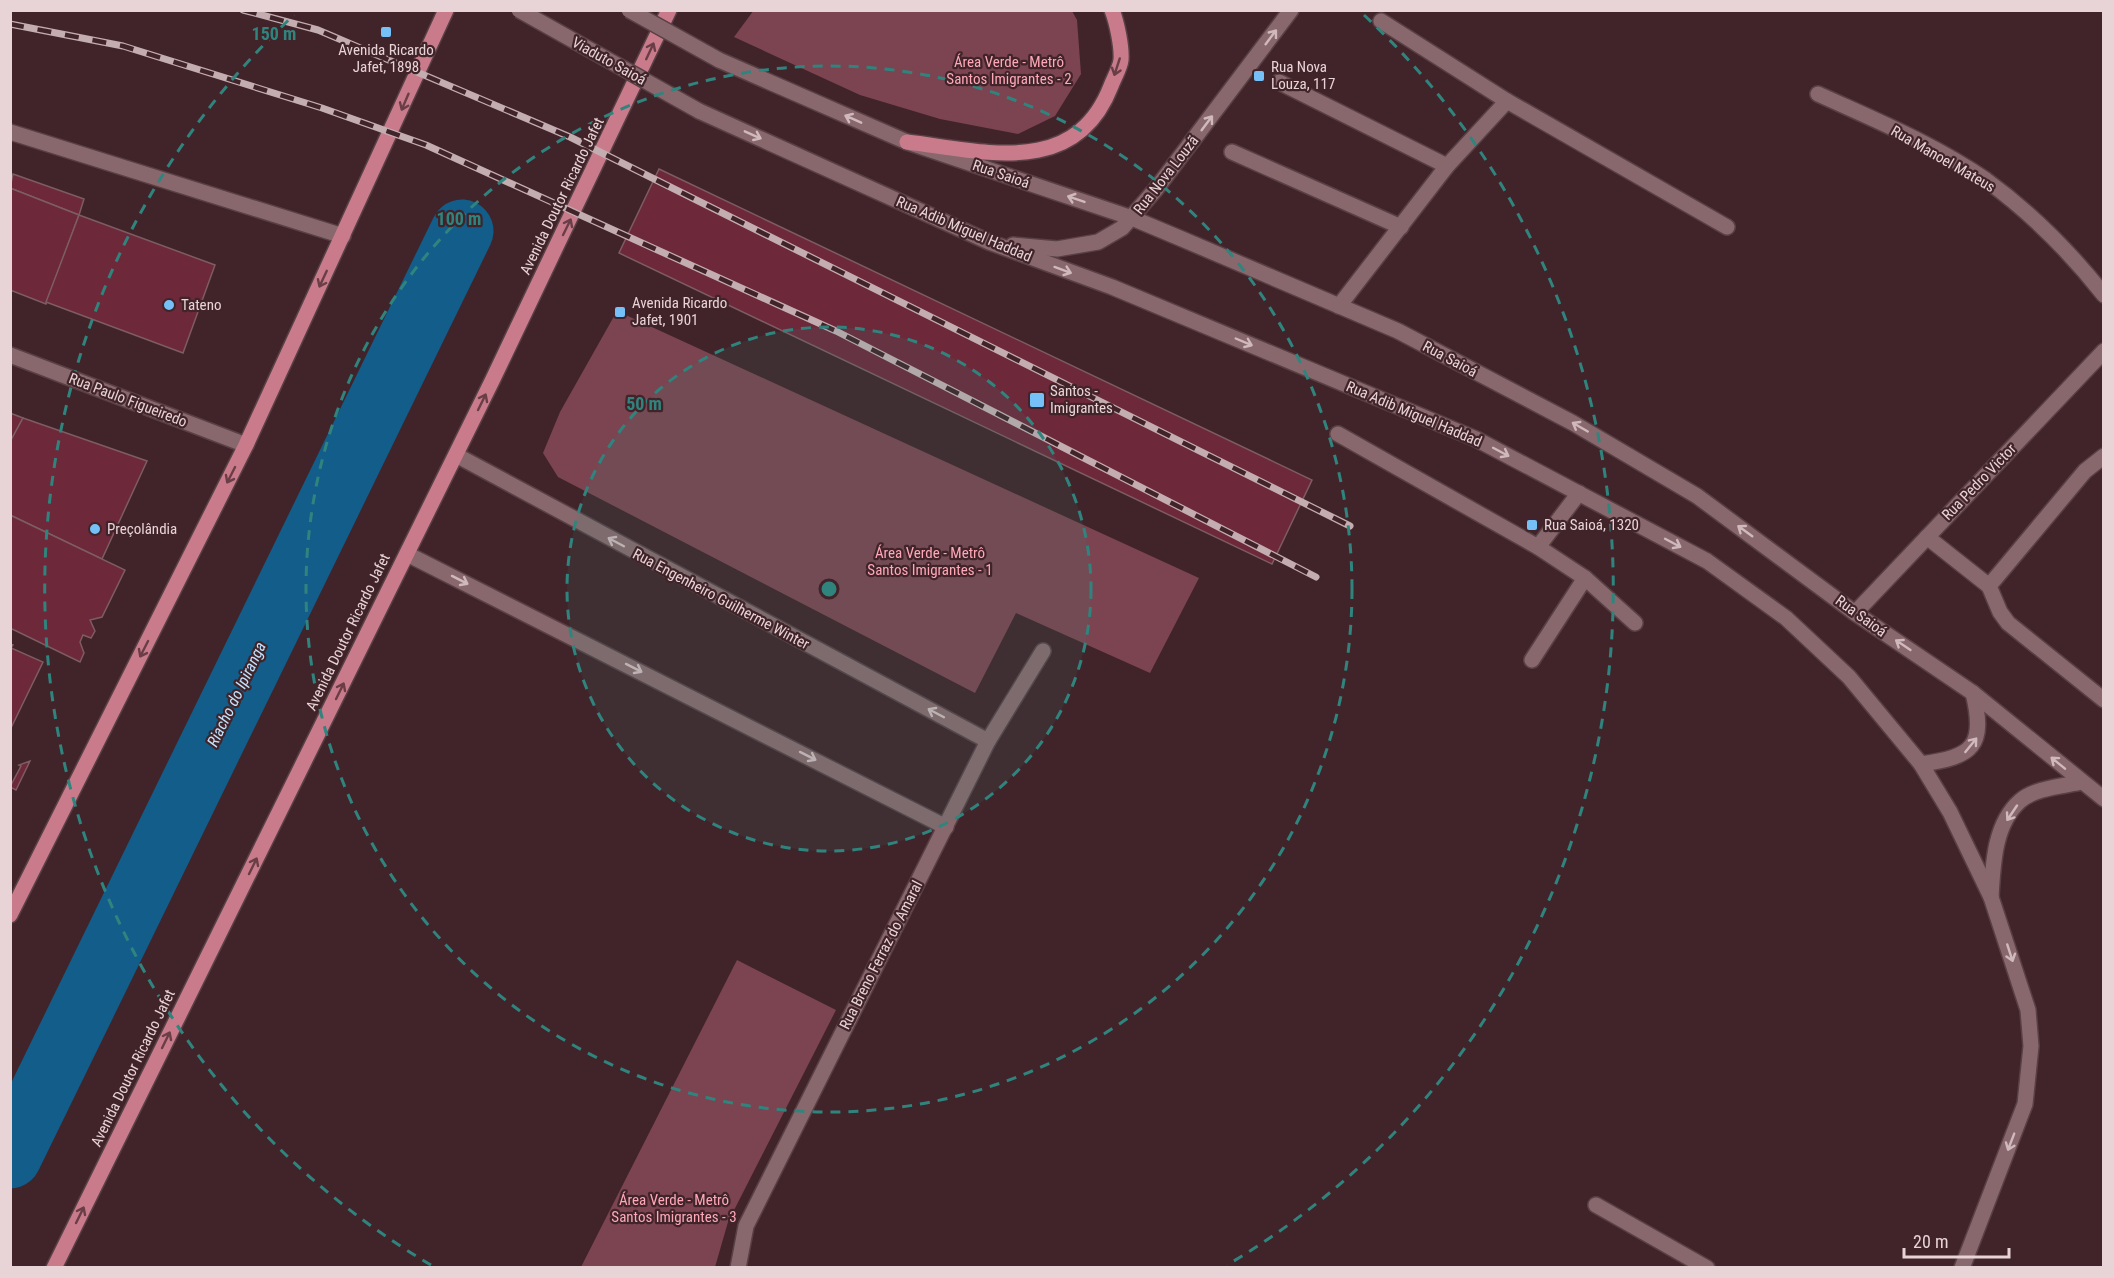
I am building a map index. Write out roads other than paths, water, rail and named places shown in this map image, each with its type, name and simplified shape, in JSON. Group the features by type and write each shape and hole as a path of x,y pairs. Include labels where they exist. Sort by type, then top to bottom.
{"main road":[{"path":"10,915 246,445 446,10"},
{"name":"Avenida Doutor Ricardo Jafet","path":"54,1268 456,455 669,10"},
{"path":"907,142 1013,155 1051,148 1088,125 1107,96 1121,60 1112,10"}],"street":[{"name":"Viaduto Saioá","path":"519,10 699,111"},
{"name":"Rua Saioá","path":"628,10 719,60 907,142 1132,218 1339,306 1418,342 1573,423 1697,496 1855,613 1973,693 2103,800"},
{"name":"Rua Nova Louzã","path":"989,242 1057,249 1083,245 1111,236 1132,218 1291,10"},
{"path":"1381,21 1507,101 1727,226"},
{"path":"1279,82 1447,166"},
{"name":"Rua Manoel Mateus","path":"1818,94 1913,137 1985,180 2040,225 2103,295"},
{"path":"1339,306 1447,166 1507,101"},
{"name":"Rua Adib Miguel Haddad","path":"699,111 989,242 1112,287 1476,439 1707,561 1786,618 1849,677 1921,764 1950,812 1991,897"},
{"path":"10,132 343,236"},
{"path":"1232,152 1401,227"},
{"name":"Rua Pedro Victor","path":"1855,613 2103,351"},
{"name":"Rua Paulo Figueiredo","path":"10,355 246,445"},
{"path":"1338,434 1538,547 1585,578 1635,623"},
{"name":"Rua Engenheiro Guilherme Winter","path":"456,455 988,741"},
{"path":"1989,586 2085,471 2103,456"},
{"path":"1538,547 1579,493"},
{"path":"1927,537 1989,586 2000,612 2008,623 2103,700"},
{"path":"407,554 946,827"},
{"path":"1532,660 1585,578"},
{"name":"Rua Breno Ferraz do Amaral","path":"738,1268 746,1226 988,741 1043,651"},
{"path":"1921,764 1961,756 1971,748 1977,739 1979,729 1973,693"},
{"path":"1962,1268 2025,1104 2030,1077 2028,1010 1991,897 1994,858 2002,827 2020,801 2036,793 2082,782"},
{"path":"1596,1206 1707,1268"}],"waterway":[{"name":"Riacho do Ipiranga","path":"10,1157 462,231"}],"railway":[{"path":"243,10 318,30 570,137 1350,526"},
{"path":"10,24 123,46 322,108 426,145 836,331 1316,577"}],"place":[{"name":"Avenida Ricardo Jafet, 1898","path":"386,32"},
{"name":"Rua Nova Louza, 117","path":"1259,76"},
{"name":"Tateno","path":"169,305"},
{"name":"Avenida Ricardo Jafet, 1901","path":"620,312"},
{"name":"Santos - Imigrantes","path":"1037,400"},
{"name":"Rua Saioá, 1320","path":"1532,525"},
{"name":"Preçolândia","path":"95,529"}],"park label":[{"name":"Área Verde - Metrô Santos Imigrantes - 2","path":"1009,70"},
{"name":"Área Verde - Metrô Santos Imigrantes - 1","path":"930,562"},
{"name":"Área Verde - Metrô Santos Imigrantes - 3","path":"674,1208"}]}
